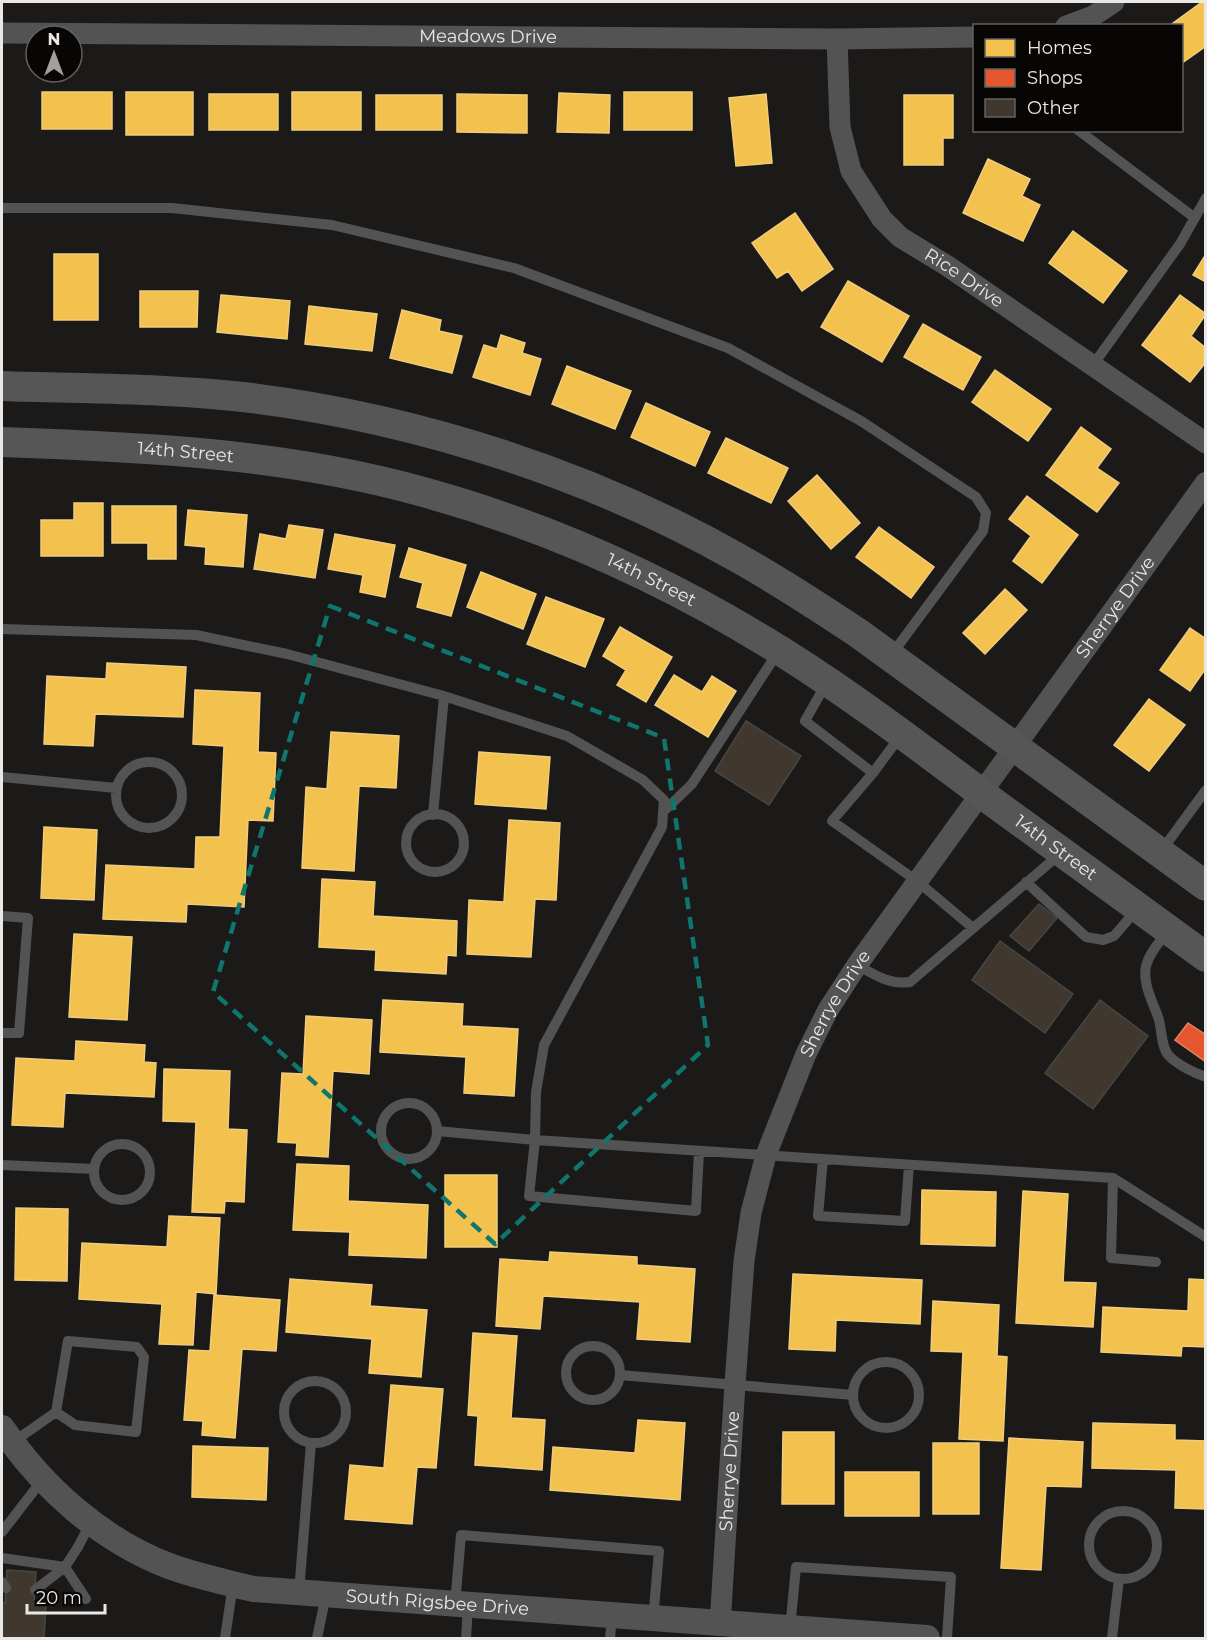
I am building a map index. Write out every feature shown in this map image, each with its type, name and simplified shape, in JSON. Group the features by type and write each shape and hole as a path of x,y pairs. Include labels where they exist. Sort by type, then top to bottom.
{"main road":[{"path":"2,386 160,391 253,399 346,414 436,435 566,478 685,531 738,558 786,587 858,633 1206,886"},
{"name":"14th Street","path":"2,442 142,447 231,455 319,468 415,490 511,519 602,556 706,608 779,650 902,734 1206,957"}],"street":[{"path":"1072,24 1094,16 1114,2"},
{"name":"Meadows Drive","path":"2,33 837,39 973,37"},
{"name":"Rice Drive","path":"837,39 840,127 850,171 882,219 900,237 946,265 1206,443"},
{"name":"Sherrye Drive","path":"720,1625 744,1261 751,1213 766,1155 806,1054 828,1010 858,965 1206,482"},
{"name":"South Rigsbee Drive","path":"7,1436 52,1490 91,1522 130,1547 168,1566 253,1589 461,1605 611,1628 654,1620 927,1638"}],"lane":[{"path":"1081,132 1195,218"},
{"path":"1093,365 1180,244 1206,198"},
{"path":"2,208 172,208 332,225 514,268 728,348 861,421 976,497 986,513 983,531 891,657"},
{"path":"2,629 196,635 287,654 444,696 567,736 643,780 664,800 662,827 544,1045 536,1092 530,1196 696,1211 699,1151"},
{"path":"663,812 692,784 779,650"},
{"path":"827,682 805,721 873,773"},
{"path":"434,814 444,696"},
{"path":"902,734 873,773 832,821 918,881 973,928"},
{"path":"149,761 170,769 178,778 182,789 182,800 179,810 164,825 143,828 133,825 124,818 115,799 116,788 127,769 138,763 149,761"},
{"path":"2,777 116,788"},
{"path":"1160,853 1206,790"},
{"path":"434,814 452,820 458,826 464,844 457,862 441,872 422,869 409,856 406,847 410,829 416,821 434,814"},
{"path":"858,965 885,981 898,984 910,982 1061,852"},
{"path":"1026,882 1086,937 1102,940 1114,936 1138,908"},
{"path":"2,916 28,918 19,1033 2,1033"},
{"path":"1169,931 1153,950 1145,969 1150,1000 1159,1020 1162,1040 1168,1055 1196,1074 1206,1077"},
{"path":"416,1103 425,1107 432,1114 437,1131 431,1148 415,1158 406,1159 390,1151 381,1135 381,1126 384,1117 398,1105 416,1103"},
{"path":"437,1131 535,1140 1113,1178 1206,1237"},
{"path":"116,1144 134,1146 147,1159 150,1168 146,1186 140,1193 122,1200 105,1194 98,1187 93,1169 96,1160 108,1147 116,1144"},
{"path":"823,1159 818,1216 906,1221 909,1165"},
{"path":"2,1165 93,1169"},
{"path":"1113,1178 1111,1258 1156,1262"},
{"path":"68,1341 137,1347 144,1357 136,1432 75,1425 56,1412 68,1341"},
{"path":"594,1346 610,1352 619,1366 620,1375 613,1392 597,1400 579,1397 572,1391 565,1374 570,1357 584,1347 594,1346"},
{"path":"890,1362 909,1372 916,1381 919,1392 914,1412 907,1420 897,1426 887,1428 877,1427 859,1415 853,1395 860,1374 868,1367 890,1362"},
{"path":"620,1375 853,1395"},
{"path":"310,1381 321,1381 340,1392 347,1412 345,1423 332,1439 322,1443 311,1443 294,1435 284,1418 284,1408 292,1391 300,1385 310,1381"},
{"path":"7,1436 56,1412"},
{"path":"299,1593 311,1443"},
{"path":"2,1532 43,1479"},
{"path":"1133,1512 1144,1518 1156,1535 1155,1557 1141,1574 1131,1578 1119,1578 1099,1569 1089,1549 1090,1538 1102,1518 1112,1513 1133,1512"},
{"path":"35,1590 65,1567 91,1522"},
{"path":"466,1638 461,1605 462,1535 659,1551 654,1620"},
{"path":"2,1558 65,1567 86,1599"},
{"path":"790,1629 796,1567 951,1577 947,1638"},
{"path":"1112,1638 1119,1578"},
{"path":"225,1638 233,1584"},
{"path":"317,1638 326,1595"}],"highlighted area":[{"path":"330,606 664,738 708,1045 495,1244 213,992"}],"building: Homes":[{"path":"1202,2 1206,2 1206,46 1183,62 1183,24 1172,24"},
{"path":"42,92 112,92 112,129 42,129"},
{"path":"126,92 193,92 193,135 126,135"},
{"path":"292,92 361,92 361,130 292,130"},
{"path":"624,92 692,92 692,130 624,130"},
{"path":"559,93 610,95 609,133 557,132"},
{"path":"209,94 278,94 278,130 209,130"},
{"path":"457,94 527,95 527,133 457,132"},
{"path":"766,94 772,163 736,166 729,98"},
{"path":"376,95 442,95 442,130 376,130"},
{"path":"904,95 953,95 953,138 943,138 943,165 904,165"},
{"path":"988,159 1030,179 1022,196 1040,205 1023,241 963,213"},
{"path":"795,213 833,269 802,291 788,271 777,278 752,243"},
{"path":"1073,231 1127,271 1103,303 1049,263"},
{"path":"54,254 98,254 98,320 54,320"},
{"path":"1206,254 1206,282 1193,275"},
{"path":"848,281 909,316 882,362 821,327"},
{"path":"140,291 198,291 197,327 140,327"},
{"path":"221,295 290,301 287,339 217,332"},
{"path":"1180,295 1206,314 1191,336 1206,348 1206,362 1190,382 1142,345"},
{"path":"309,306 377,314 372,351 305,344"},
{"path":"402,310 441,320 439,331 462,336 452,373 390,358"},
{"path":"923,324 981,357 963,390 904,357"},
{"path":"501,335 525,343 522,353 541,359 530,395 473,377 484,345 497,349"},
{"path":"567,366 631,391 615,429 552,404"},
{"path":"995,370 1051,409 1028,441 972,402"},
{"path":"646,403 710,432 695,466 631,437"},
{"path":"1081,427 1111,449 1097,468 1119,483 1097,512 1046,475"},
{"path":"726,438 788,468 771,503 708,473"},
{"path":"817,475 860,523 831,549 788,501"},
{"path":"1027,496 1078,535 1042,583 1013,561 1031,536 1009,519"},
{"path":"74,503 103,503 103,556 41,556 41,520 74,520"},
{"path":"112,506 176,506 176,559 148,559 148,543 112,543"},
{"path":"188,510 247,515 243,567 205,564 206,547 185,545"},
{"path":"289,525 323,530 315,578 254,569 260,534 286,539"},
{"path":"879,527 934,567 911,598 856,557"},
{"path":"335,534 395,545 385,597 360,592 363,575 328,569"},
{"path":"409,548 466,565 451,616 417,607 423,583 400,577"},
{"path":"481,572 536,594 523,629 467,607"},
{"path":"1005,589 1027,610 985,654 963,633"},
{"path":"546,597 604,619 585,667 527,644"},
{"path":"620,627 672,657 646,702 617,685 626,670 603,656"},
{"path":"1190,628 1206,639 1206,668 1190,691 1160,670"},
{"path":"107,663 186,667 183,717 95,714 93,746 44,744 47,676 106,679"},
{"path":"674,675 702,692 712,676 736,691 708,737 655,705"},
{"path":"195,690 260,693 258,752 276,753 273,821 248,820 244,907 187,904 186,922 103,919 106,865 195,869 196,837 220,837 224,746 193,744"},
{"path":"1149,699 1185,725 1149,771 1114,745"},
{"path":"331,732 399,736 396,788 359,786 354,871 302,868 306,787 327,789"},
{"path":"479,752 550,757 546,809 475,804"},
{"path":"509,820 560,823 556,900 535,899 531,957 467,954 469,900 504,902"},
{"path":"44,827 97,830 94,900 41,898"},
{"path":"322,879 375,882 373,916 457,921 456,956 447,955 446,974 375,970 376,950 319,947"},
{"path":"74,934 132,937 127,1020 69,1017"},
{"path":"383,1000 463,1004 462,1026 518,1029 514,1096 464,1093 466,1057 380,1052"},
{"path":"306,1016 372,1020 369,1074 333,1071 328,1157 296,1155 297,1143 278,1142 282,1073 303,1074"},
{"path":"76,1041 145,1045 144,1062 156,1063 154,1097 65,1093 63,1127 12,1125 16,1058 75,1061"},
{"path":"164,1069 230,1071 228,1129 247,1130 244,1202 225,1201 224,1213 192,1212 196,1122 163,1121"},
{"path":"297,1164 349,1166 348,1201 428,1205 426,1258 349,1255 350,1232 293,1230"},
{"path":"445,1175 497,1175 497,1247 445,1247"},
{"path":"922,1190 996,1192 995,1246 921,1244"},
{"path":"1023,1191 1068,1194 1063,1282 1096,1283 1093,1327 1016,1323"},
{"path":"16,1208 68,1209 67,1281 15,1280"},
{"path":"169,1216 220,1218 216,1294 196,1292 193,1345 159,1344 162,1304 79,1299 82,1243 167,1247"},
{"path":"550,1252 637,1257 637,1265 695,1269 690,1342 637,1339 640,1302 543,1296 540,1329 496,1326 500,1259 549,1262"},
{"path":"793,1274 922,1280 920,1324 836,1320 835,1351 789,1349"},
{"path":"290,1279 372,1285 370,1306 427,1310 421,1377 369,1373 372,1339 286,1332"},
{"path":"1189,1279 1206,1280 1206,1347 1182,1346 1181,1356 1101,1352 1103,1307 1188,1311"},
{"path":"214,1295 280,1300 276,1351 242,1349 235,1438 202,1435 203,1421 184,1420 189,1350 210,1351"},
{"path":"933,1301 999,1305 997,1356 1007,1357 1003,1441 959,1439 963,1352 931,1351"},
{"path":"473,1333 517,1336 511,1418 545,1420 542,1470 475,1465 478,1416 468,1415"},
{"path":"391,1385 443,1389 436,1468 417,1467 412,1524 345,1519 350,1465 384,1468"},
{"path":"638,1420 685,1423 680,1500 550,1490 553,1447 635,1453"},
{"path":"1093,1423 1175,1425 1175,1440 1206,1441 1206,1509 1175,1508 1176,1470 1092,1468"},
{"path":"783,1432 834,1432 834,1504 782,1504"},
{"path":"1009,1438 1083,1442 1081,1487 1046,1486 1041,1570 1001,1568"},
{"path":"933,1443 979,1443 979,1514 933,1514"},
{"path":"193,1446 268,1448 266,1500 192,1497"},
{"path":"845,1472 919,1472 919,1516 845,1516"}],"building: Shops":[{"path":"1188,1023 1206,1035 1206,1062 1175,1040"}],"building: Other":[{"path":"746,721 801,756 769,805 715,771"},
{"path":"1039,904 1057,918 1029,951 1010,936"},
{"path":"1000,941 1073,994 1045,1033 972,980"},
{"path":"1100,1000 1148,1036 1093,1109 1045,1073"},
{"path":"7,1570 36,1572 34,1604 46,1605 44,1638 2,1638 2,1603 5,1603"}]}
